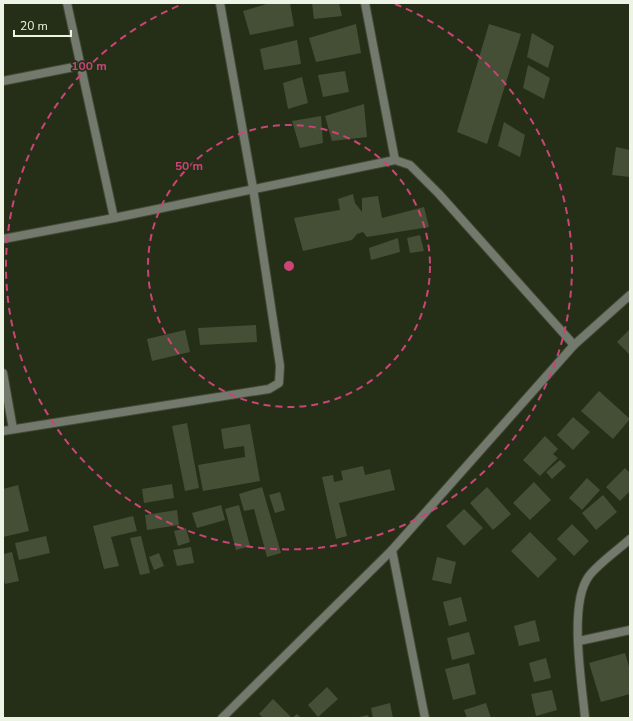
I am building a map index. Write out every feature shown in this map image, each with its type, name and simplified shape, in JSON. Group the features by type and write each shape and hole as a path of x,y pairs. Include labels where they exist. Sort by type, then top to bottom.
{"street":[{"path":"67,3 79,66 114,218"},
{"path":"3,431 269,388 279,383 280,366 253,188 220,3"},
{"path":"365,3 395,160"},
{"path":"3,81 79,66"},
{"path":"3,239 114,218 253,188 395,160 410,165 439,194 574,345"},
{"path":"222,718 392,550 574,345 630,295"},
{"path":"3,373 13,429"},
{"path":"585,718 579,640 578,604 582,588 589,576 630,540"},
{"path":"392,550 425,718"},
{"path":"579,640 630,630"}],"building":[{"path":"270,3 290,3 294,26 250,35 243,11"},
{"path":"312,3 339,3 342,16 314,19"},
{"path":"356,24 361,53 316,62 309,38"},
{"path":"489,24 521,34 487,144 457,132"},
{"path":"532,33 554,46 548,68 527,57"},
{"path":"297,40 301,64 264,70 260,49"},
{"path":"528,65 550,78 544,99 523,88"},
{"path":"345,71 349,92 323,97 318,75"},
{"path":"302,77 308,103 288,109 283,83"},
{"path":"364,104 367,137 332,141 325,116"},
{"path":"321,116 323,143 300,148 292,121"},
{"path":"504,122 525,135 520,157 498,146"},
{"path":"616,147 630,150 630,177 612,175"},
{"path":"353,194 355,203 362,212 362,198 378,196 382,218 424,207 429,227 367,237 363,232 357,234 352,240 303,251 294,218 340,210 338,199"},
{"path":"420,235 424,251 410,253 407,238"},
{"path":"398,238 400,252 371,260 369,248"},
{"path":"256,325 257,342 200,345 198,328"},
{"path":"630,329 630,355 617,342"},
{"path":"185,330 190,352 152,361 147,339"},
{"path":"599,391 630,419 613,439 581,411"},
{"path":"573,417 590,432 573,450 557,435"},
{"path":"187,423 199,488 185,491 172,426"},
{"path":"250,424 260,481 203,491 198,465 245,457 244,446 224,449 221,429"},
{"path":"545,436 558,449 553,454 558,458 540,476 523,460"},
{"path":"560,460 566,466 552,479 546,472"},
{"path":"363,466 365,475 390,469 395,490 339,503 347,536 336,539 322,477 333,475 334,482 343,480 341,471"},
{"path":"625,468 630,473 630,491 620,501 606,487"},
{"path":"587,478 600,490 582,510 569,498"},
{"path":"534,482 551,500 530,520 513,503"},
{"path":"172,484 174,498 144,503 142,489"},
{"path":"18,485 29,531 3,537 3,489"},
{"path":"262,487 281,553 267,557 254,509 244,511 239,494"},
{"path":"487,487 511,514 493,530 470,503"},
{"path":"280,492 285,510 275,513 269,495"},
{"path":"603,495 617,512 596,530 582,513"},
{"path":"221,505 225,520 197,528 192,513"},
{"path":"239,505 250,546 236,550 225,509"},
{"path":"464,509 483,528 464,546 446,526"},
{"path":"177,510 179,525 147,530 145,515"},
{"path":"133,516 137,531 111,537 119,566 104,569 93,526"},
{"path":"572,524 589,541 574,556 557,539"},
{"path":"186,528 190,542 178,546 174,531"},
{"path":"530,532 557,559 538,578 511,551"},
{"path":"46,536 50,553 19,560 15,543"},
{"path":"141,536 150,573 140,575 130,538"},
{"path":"191,547 194,563 177,566 173,550"},
{"path":"12,552 19,581 5,584 3,576 3,554"},
{"path":"159,553 164,566 154,570 149,557"},
{"path":"437,557 456,562 451,584 432,580"},
{"path":"461,597 467,621 449,626 443,602"},
{"path":"535,620 540,641 519,646 514,626"},
{"path":"469,632 475,654 452,660 447,638"},
{"path":"625,653 630,670 630,694 601,702 589,663"},
{"path":"546,658 551,678 534,682 529,663"},
{"path":"469,663 476,694 453,700 445,669"},
{"path":"327,687 338,699 318,717 308,705"},
{"path":"552,690 557,710 536,716 531,694"},
{"path":"273,699 292,718 263,718 259,714"},
{"path":"390,703 393,718 373,718 371,708"},
{"path":"486,703 491,718 467,718 464,710"},
{"path":"297,714 301,718 292,718"},
{"path":"368,715 369,718 359,718 359,717"}]}
